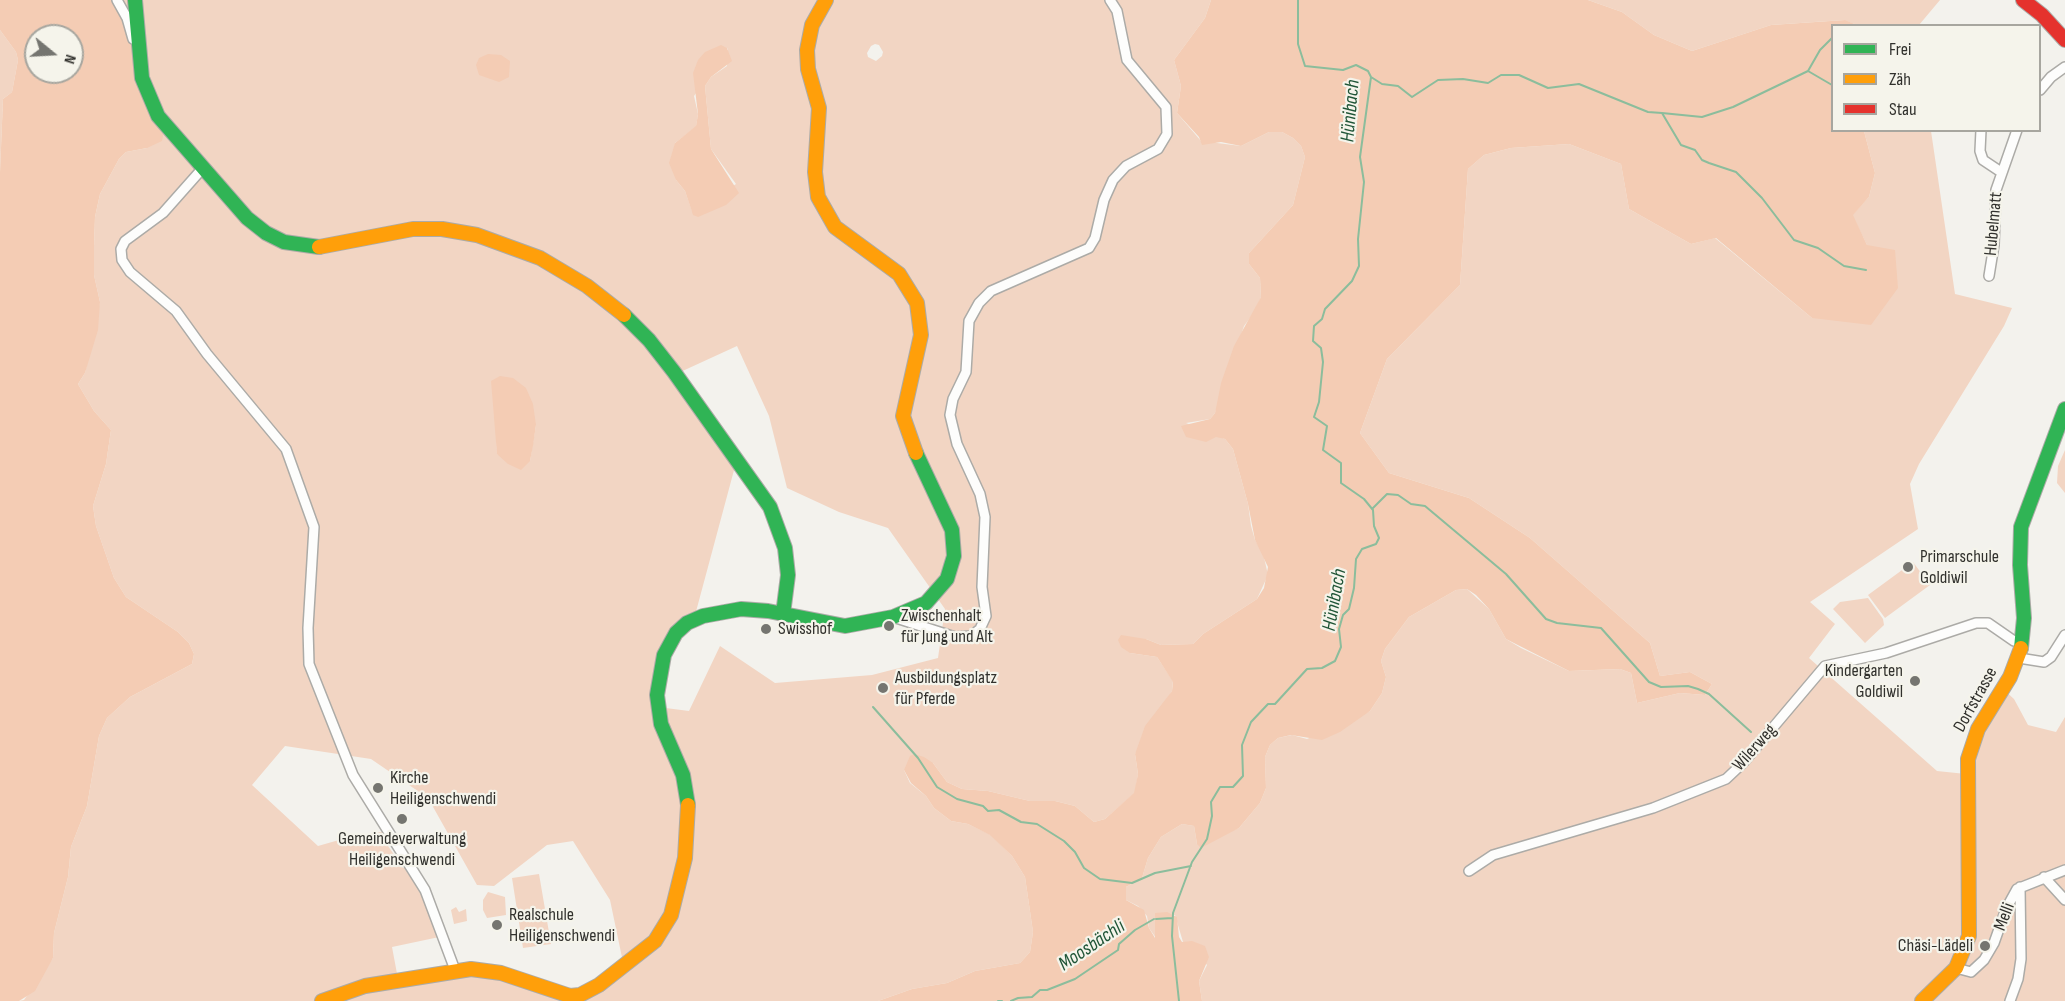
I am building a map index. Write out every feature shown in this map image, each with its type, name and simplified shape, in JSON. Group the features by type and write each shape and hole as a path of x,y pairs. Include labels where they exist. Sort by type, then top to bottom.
{"street":[{"path":"117,0 132,30 134,52 141,62"},
{"path":"135,0 145,87 158,116 202,169 256,226 284,242 304,247 323,247 398,230 429,228 462,231 532,254 570,275 606,299 649,340 770,507 785,549 788,575 783,614"},
{"path":"322,1001 364,986 471,969 501,973 565,995 574,996 599,985 655,941 671,915 680,885 688,813 684,775 659,716 658,684 664,655 676,633 687,623 704,616 741,609 783,614 845,626 893,617 919,608 938,592 953,564 954,536 946,513 907,433 903,416 921,336 920,311 915,296 899,274 835,227 818,197 815,172 819,113 808,69 807,50 812,25 826,0"},
{"path":"893,617 955,637 971,636 980,629 986,616 982,587 985,517 978,488 957,444 950,415 953,399 966,372 969,321 979,303 991,291 1089,248 1095,238 1104,200 1113,180 1126,166 1158,149 1167,134 1166,107 1127,60 1117,11 1110,0"},
{"path":"2023,0 2042,15 2065,40"},
{"path":"2041,89 2051,77 2065,67"},
{"name":"Hubelmatt","path":"1981,132 1980,151 1983,160 2001,172"},
{"name":"Hubelmatt","path":"1989,276 1994,245 1996,190 2016,132"},
{"path":"202,169 163,213 125,241 121,249 122,260 130,272 176,311 207,354 282,442 292,462 311,514 314,532 309,660 353,775 425,890 455,970"},
{"name":"Dorfstrasse","path":"1922,1001 1956,968 1966,946 1970,917 1966,774 1968,759 1978,729 2019,658 2022,641 2021,527 2065,409"},
{"name":"Wilerweg","path":"1468,871 1493,855 1653,808 1726,779 1743,763 1825,666 1886,653 1976,623 1988,622 2014,641 2022,641"},
{"path":"2019,658 2044,662 2051,657 2065,635"},
{"name":"Melli","path":"1956,968 1971,972 1984,960 1994,944 2006,909 2020,887 2065,870"},
{"path":"2044,877 2051,888 2065,900"},
{"path":"2010,1001 2018,979 2021,958 2020,887"}],"shaded area":[{"path":"0,0 117,0 165,126 162,141 147,148 126,152 119,159 100,194 95,217 94,246 94,275 100,302 98,330 85,373 78,384 94,411 111,430 106,464 93,506 96,526 114,578 126,597 178,632 189,643 194,654 192,664 130,697 107,718 99,736 87,806 71,847 68,877 54,933 53,958 35,991 19,1001 0,1001 0,172 3,99 12,92 18,60 16,52 0,30"},
{"path":"117,0 1211,0 1205,18 1174,60 1181,86 1177,113 1201,141 1241,146 1269,132 1282,132 1301,146 1305,157 1293,205 1249,253 1249,264 1260,278 1261,297 1256,310 1244,326 1215,413 1210,419 1186,423 1225,439 1233,449 1248,504 1251,526 1255,540 1263,553 1268,575 1257,599 1203,634 1193,644 1161,645 1146,639 1130,653 1157,657 1173,681 1172,691 1135,754 1138,774 1135,793 1105,819 1094,822 1075,806 1055,801 1030,801 988,791 962,789 947,782 933,763 904,770 910,783 926,796 934,808 951,821 968,824 991,835 1012,856 1025,877 1033,932 1030,952 1020,963 975,971 947,983 912,989 878,1001 19,1001 24,1000 53,958 54,933 68,877 71,847 87,806 99,736 107,718 130,697 192,664 194,654 189,643 178,632 126,597 114,578 96,526 93,506 106,464 111,430 94,411 78,384 85,373 100,302 94,275 94,246 95,217 100,194 119,159 126,152 147,148","holes":["879,45 883,52 876,61 868,57 867,53 871,46","728,48 727,66 711,77 705,86 711,149 736,184 692,211 685,191 676,180 675,143 696,127 698,114 694,96","737,346 769,416 787,488 839,512 888,528 945,609 938,658 872,675 775,683 720,646 689,711 658,707 671,639 694,619 737,459 676,374","496,422 536,425 530,461 497,454","285,746 371,759 428,798 477,885 494,886 547,845 573,841 610,900 624,967 565,995 459,969 398,979 392,947 444,936 411,867 403,868 386,843 393,838 388,831 353,836 318,846 252,785"]},
{"path":"1211,0 1588,0 1622,12 1654,35 1692,51 1771,25 1845,20 1855,24 1831,24 1831,132 1864,132 1875,173 1869,197 1853,215 1867,245 1895,250 1898,288 1871,325 1812,318 1716,238 1691,244 1629,209 1621,164 1569,144 1511,148 1484,155 1468,169 1460,285 1387,359 1360,433 1389,473 1469,498 1530,538 1650,643 1660,676 1690,672 1712,684 1705,695 1680,693 1637,703 1631,673 1620,669 1569,671 1506,639 1489,609 1476,595 1467,589 1456,590 1409,617 1385,649 1381,661 1386,677 1382,693 1370,711 1340,732 1322,740 1291,735 1278,738 1270,745 1265,757 1266,788 1260,803 1239,828 1201,848 1197,844 1194,826 1182,824 1161,837 1148,858 1142,878 1126,887 1126,900 1144,910 1149,928 1155,938 1155,913 1167,912 1177,917 1179,937 1182,942 1192,941 1205,946 1209,957 1199,981 1202,1001 878,1001 912,989 947,983 975,971 1020,963 1030,952 1033,932 1025,877 1012,856 990,835 968,824 951,821 934,808 926,796 911,783 904,770 910,756 914,754 924,757 933,763 947,782 962,789 988,791 1030,801 1055,801 1075,806 1094,822 1105,819 1134,793 1138,774 1135,754 1145,726 1172,691 1173,682 1157,657 1130,653 1121,647 1118,640 1121,635 1146,639 1161,645 1193,644 1203,634 1257,599 1264,588 1268,567 1255,540 1233,449 1225,439 1216,437 1206,442 1186,437 1181,426 1210,419 1215,413 1221,383 1234,346 1261,297 1260,278 1249,264 1249,253 1293,205 1305,157 1301,146 1282,132 1269,132 1241,146 1221,142 1202,145 1199,137 1177,113 1181,86 1174,60 1205,18"},
{"path":"1588,0 1940,0 1920,24 1854,24 1844,20 1771,25 1692,51 1654,35 1622,12"},
{"path":"0,30 16,52 18,60 12,92 3,99 0,172"},
{"path":"721,45 727,48 732,61 711,77 705,86 711,149 739,193 726,205 698,217 693,215 685,191 676,180 669,163 675,143 696,126 698,114 693,73 698,60 705,52"},
{"path":"488,54 501,55 510,61 509,77 499,82 479,75 476,65 479,58"},
{"path":"1864,132 1931,132 1955,294 2012,308 2004,326 1919,464 1910,484 1918,529 1810,602 1835,624 1809,658 1937,771 1966,774 1968,759 2003,689 2014,699 2028,725 2056,732 2065,717 2065,1001 1202,1001 1199,981 1207,965 1187,943 1183,942 1175,915 1155,913 1156,938 1149,928 1147,916 1138,906 1126,900 1126,887 1142,878 1148,858 1161,837 1182,824 1194,826 1197,844 1239,828 1260,803 1266,788 1265,757 1270,745 1278,738 1292,735 1307,739 1370,711 1382,693 1386,677 1381,661 1385,649 1409,617 1456,590 1467,589 1489,609 1506,639 1521,648 1569,671 1620,669 1631,673 1637,703 1680,693 1705,695 1712,684 1690,672 1660,676 1650,643 1530,538 1469,498 1389,473 1360,433 1387,359 1460,285 1468,169 1484,155 1511,148 1569,144 1621,164 1629,209 1691,244 1715,238 1812,318 1867,245 1852,215 1869,197 1875,173"},
{"path":"500,376 513,378 526,388 533,404 536,425 533,446 530,461 521,470 508,464 497,454 491,381"},
{"path":"2065,450 2065,493 2057,483 2058,466"},
{"path":"1913,562 1930,585 1885,618 1868,595"},
{"path":"1868,598 1883,619 1884,625 1865,643 1833,609 1840,602"},
{"path":"539,874 551,944 523,948 512,878"},
{"path":"488,892 505,897 506,915 487,918 483,910 483,900"},
{"path":"456,907 459,912 466,909 467,921 454,924 451,910"}],"waterway":[{"name":"Hünibach","path":"1179,1001 1172,936 1173,913 1192,862 1207,839 1212,816 1211,802 1220,787 1233,787 1243,776 1242,745 1251,722 1268,704 1275,704 1307,669 1322,668 1335,661 1341,647 1339,629 1343,615 1349,609 1354,588 1356,559 1362,549 1376,544 1379,538 1374,526 1373,510 1364,499 1341,483 1341,463 1323,450 1327,426 1314,417 1319,402 1323,362 1321,348 1313,341 1314,326 1322,319 1325,309 1352,281 1359,266 1358,239 1364,182 1360,157 1371,77 1368,71 1356,65 1343,70 1305,66 1298,44 1298,0"},
{"path":"1662,113 1702,117 1733,107 1808,71 1820,50 1831,39"},
{"path":"1808,71 1831,84"},
{"path":"1371,77 1382,84 1398,86 1412,97 1438,80 1463,79 1488,83 1501,75 1519,75 1548,88 1579,84 1648,112 1662,113 1681,145 1695,150 1702,160 1736,172 1762,198 1794,240 1818,248 1844,266 1866,270"},
{"path":"1372,509 1387,494 1398,495 1411,504 1425,506 1506,574 1546,619 1557,623 1601,628 1649,682 1661,687 1688,686 1709,694 1751,732"},
{"path":"873,707 918,758 937,787 957,799 983,806 988,811 999,810 1021,822 1037,824 1064,841 1075,852 1084,868 1100,879 1132,883 1155,873 1191,866"},
{"name":"Moosbächli","path":"1156,919 1172,918"},
{"name":"Moosbächli","path":"1011,1001 1032,997 1040,990 1047,990 1075,979 1118,950 1119,944 1135,930 1154,919"}],"traffic: fast":[{"path":"135,0 142,78 158,116 247,218 266,233 284,242 319,247"},
{"path":"624,315 649,340 674,372 770,507 785,548 788,575 783,614"},
{"path":"2021,648 2024,618 2020,565 2021,527 2065,409"},
{"path":"688,805 683,775 661,724 657,695 664,655 676,633 687,623 703,616 741,609 768,611 845,626 893,617 926,603 947,579 954,556 952,530 916,453"}],"traffic: slow":[{"path":"826,0 812,25 807,50 808,69 819,108 815,172 818,197 835,227 899,274 917,303 921,335 903,416 916,453"},
{"path":"319,247 413,229 442,229 477,235 540,258 587,286 624,315"},
{"path":"1922,1001 1956,968 1969,936 1968,759 1978,729 2010,677 2021,648"},
{"path":"322,1001 365,986 471,969 501,973 570,996 580,995 599,985 655,941 671,915 685,858 688,805"}],"traffic: jam":[{"path":"2023,0 2042,15 2065,40"}],"place":[{"name":"Primarschule Goldiwil","path":"1908,567"},
{"name":"Zwischenhalt für Jung und Alt","path":"889,626"},
{"name":"Swisshof","path":"766,629"},
{"name":"Kindergarten Goldiwil","path":"1915,681"},
{"name":"Ausbildungsplatz für Pferde","path":"883,688"},
{"name":"Kirche Heiligenschwendi","path":"378,788"},
{"name":"Gemeindeverwaltung Heiligenschwendi","path":"402,819"},
{"name":"Realschule Heiligenschwendi","path":"497,925"},
{"name":"Chäsi-Lädeli","path":"1985,946"}]}
